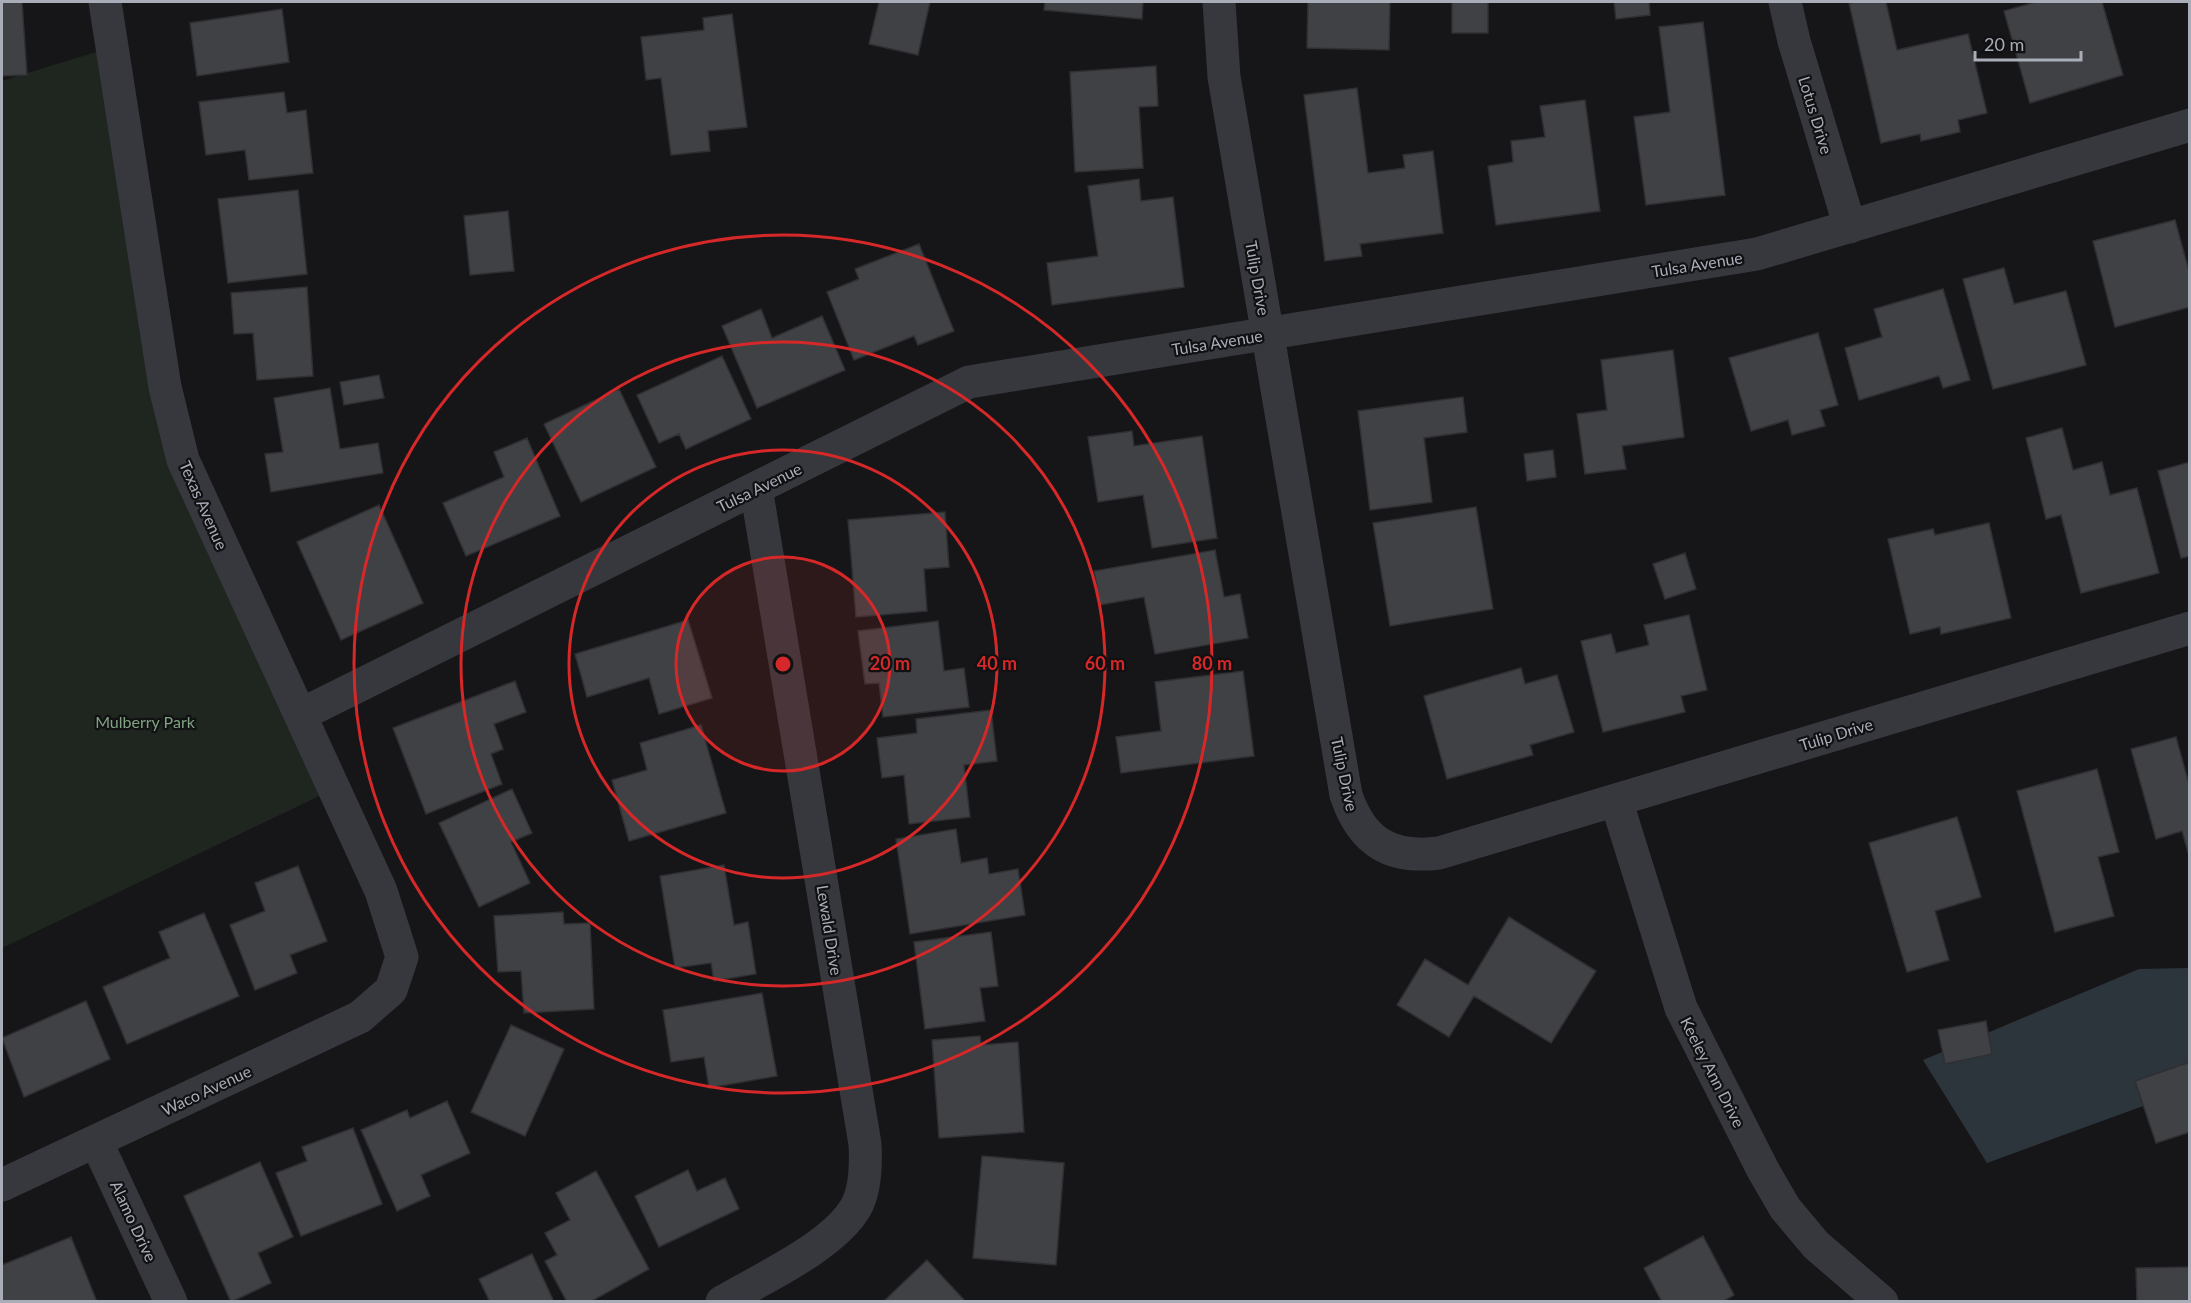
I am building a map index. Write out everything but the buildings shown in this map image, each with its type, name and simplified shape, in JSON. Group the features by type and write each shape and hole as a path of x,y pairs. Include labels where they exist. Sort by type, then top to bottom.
{"street":[{"name":"Texas Avenue","path":"105,2 165,387 183,460 381,891 402,957 395,977"},
{"name":"Tulip Drive","path":"1219,2 1224,77 1346,795 1354,817 1371,838 1392,850 1415,856 1439,853 2190,628"},
{"name":"Lotus Drive","path":"1785,2 1794,41 1850,227"},
{"name":"Tulsa Avenue","path":"300,715 969,382 1757,254 2190,125"},
{"name":"Lewald Drive","path":"722,1302 831,1237 856,1206 866,1168 865,1144 756,488"},
{"name":"Keeley Ann Drive","path":"1616,800 1681,1008 1763,1170 1785,1208 1816,1245 1882,1302"},
{"name":"Waco Avenue","path":"2,1185 360,1017 391,990 395,977"},
{"name":"Alamo Drive","path":"96,1140 171,1302"}],"green space":[{"name":"Mulberry Park","path":"112,47 183,460 334,789 2,948 2,81"}],"shaded area":[{"path":"2189,968 2189,1103 2146,1105 1987,1163 1923,1060 2139,969"}]}
